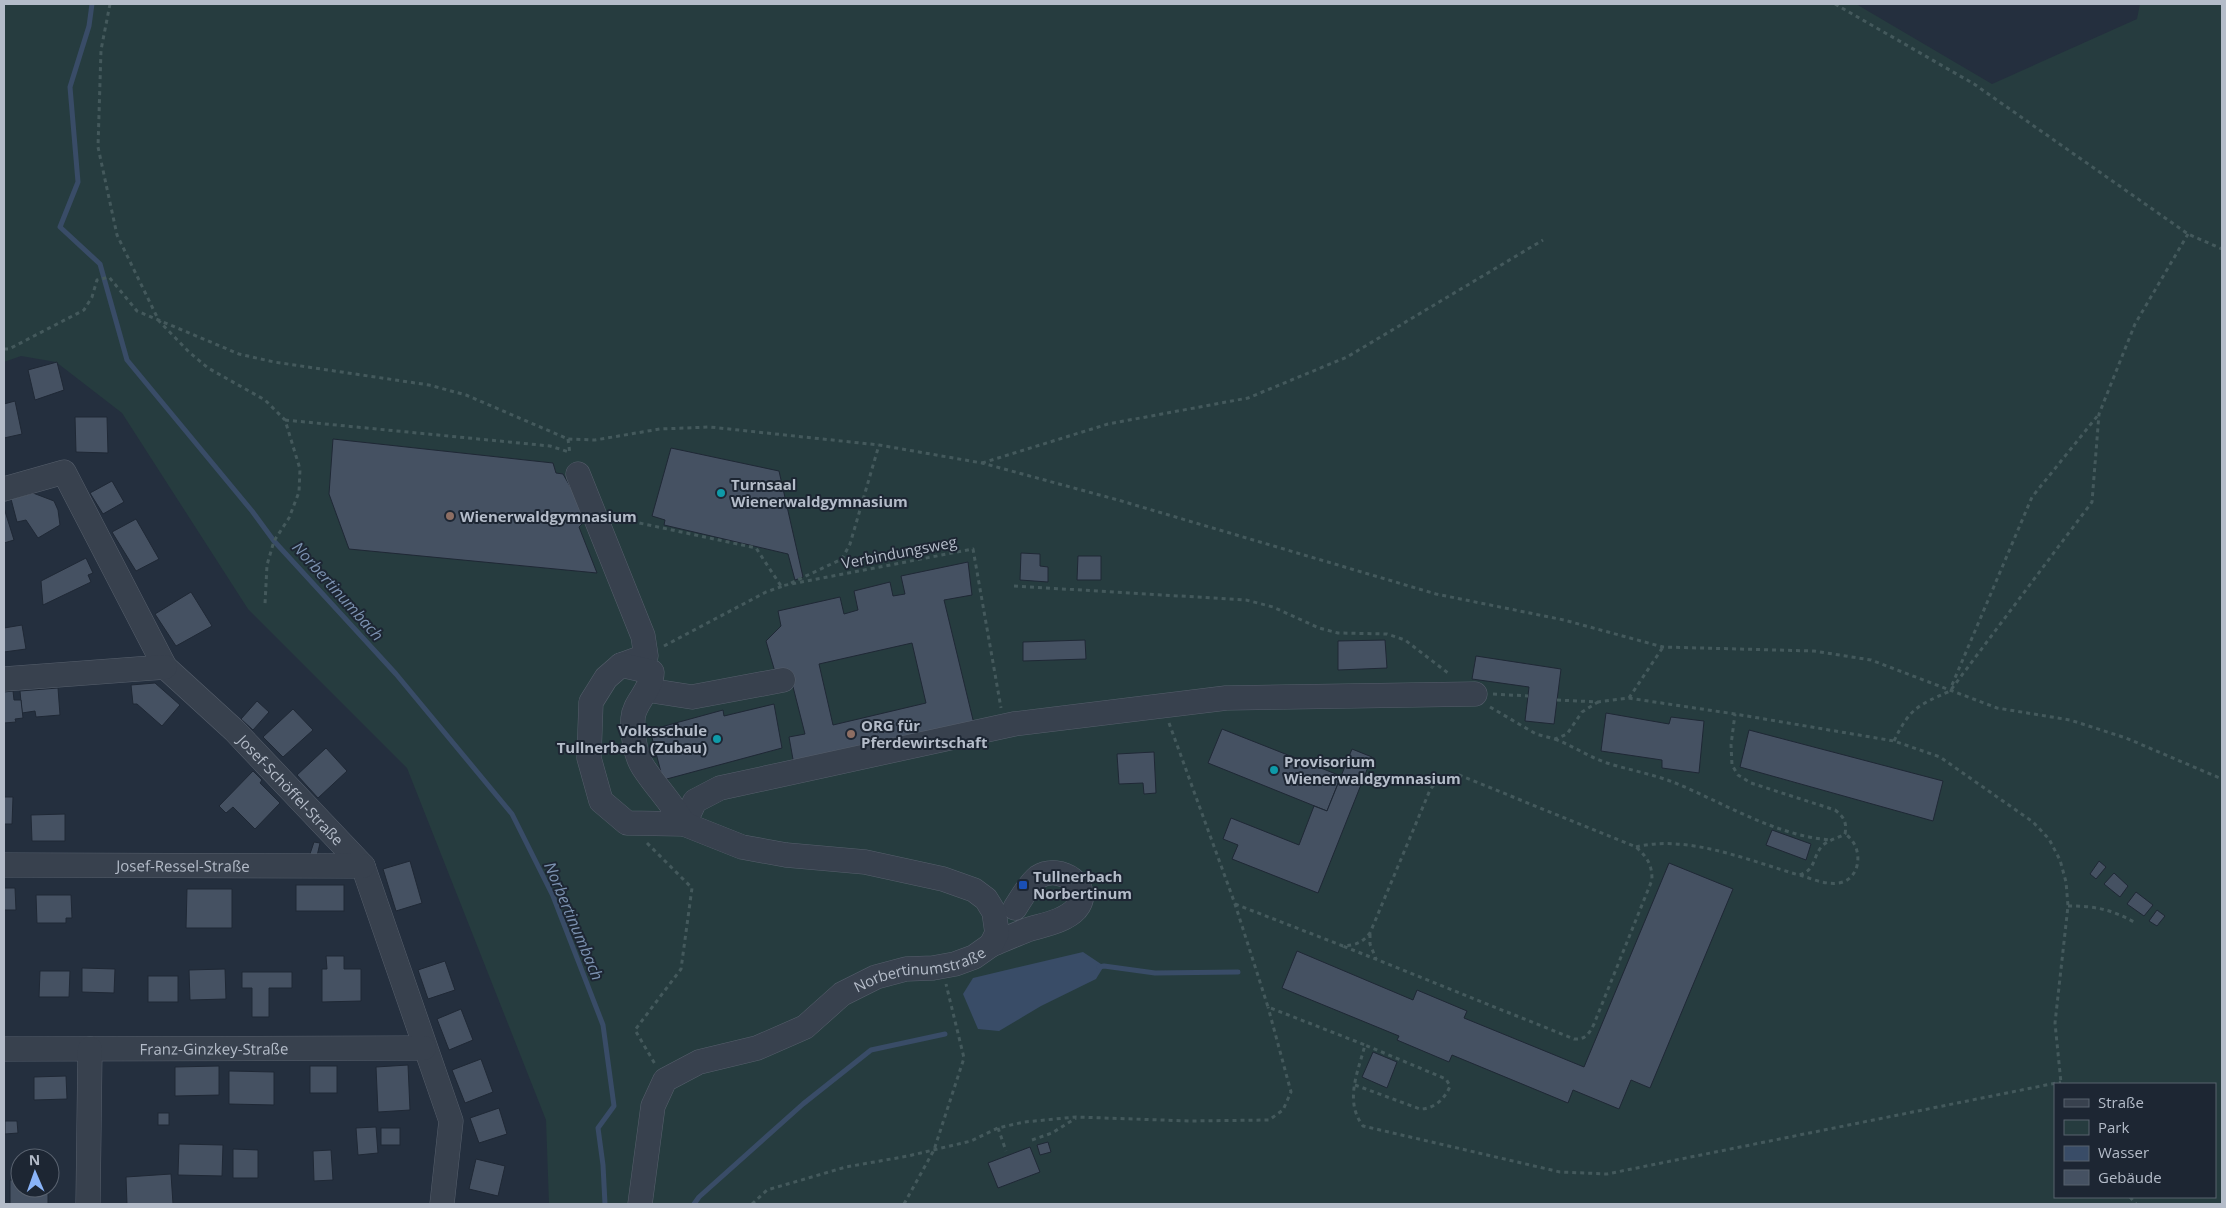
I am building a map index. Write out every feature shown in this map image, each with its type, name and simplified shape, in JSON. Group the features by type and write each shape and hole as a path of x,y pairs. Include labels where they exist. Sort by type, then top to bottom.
{"street":[{"name":"Josef-Schöffel-Straße","path":"4,489 64,472 165,667 234,730 362,866 379,910 424,1048 451,1121 442,1204"},
{"path":"578,474 637,618 643,636 648,673 660,694 692,697 783,680"},
{"path":"648,673 621,665 606,678 591,702 589,758 601,801 628,823 684,824 742,847 786,855 865,862 943,879 974,890 1004,910 1032,908 1038,915 1027,930"},
{"path":"4,679 165,667"},
{"path":"648,673 633,716 635,742 642,766 666,795 684,824"},
{"path":"684,824 695,802 720,788 1014,724 1226,698 1475,694"},
{"name":"Josef-Ressel-Straße","path":"4,865 362,866"},
{"path":"990,945 1053,922 1077,908 1080,896 1079,886 1071,877 1057,872 1046,874 1037,878 1004,910"},
{"name":"Norbertinumstraße","path":"665,1080 699,1062 757,1048 805,1027 842,994 876,977 906,969 934,968 955,964 974,957 990,945 997,933 1004,910"},
{"name":"Franz-Ginzkey-Straße","path":"4,1049 424,1048"},
{"path":"88,1204 90,1050"},
{"path":"640,1204 653,1106 665,1080"}],"path":[{"path":"110,4 101,50 98,147 117,235 159,321 189,352 208,368 265,400 285,420 300,469 299,492 289,518 274,541 267,565 265,604"},
{"path":"1835,4 1974,84 2188,234 2222,249"},
{"path":"1894,742 1905,719 1920,705 1950,691 2092,502 2099,414 2134,324 2188,234"},
{"path":"982,463 1108,424 1248,398 1347,358 1542,240"},
{"path":"4,349 9,349 84,310 92,297 96,280 109,277 137,311 239,354 274,362 429,385 466,395 568,439 595,440 660,429 710,427 879,445 982,463 1118,500 1436,594 1564,620 1663,647 1814,651 1871,660 1997,708 2070,720 2126,738 2222,779"},
{"path":"1950,691 2032,497 2099,414"},
{"path":"285,420 550,446 569,452"},
{"path":"648,673 766,592 804,578 842,559 850,544 879,445"},
{"path":"596,514 756,548 781,586"},
{"name":"Verbindungsweg","path":"781,586 973,549 1002,713"},
{"path":"1014,586 1246,600 1273,607 1319,628 1338,633 1387,634 1405,640 1503,716 1536,734 1555,739 1601,760 1672,782 1773,826 1811,839 1832,840"},
{"path":"1628,698 1663,647"},
{"path":"1475,694 1528,696"},
{"path":"1557,700 1598,702 1628,698 1735,714 1894,742 1940,756 2033,822 2049,839 2060,860 2066,882 2068,906 2055,1023 2061,1083"},
{"path":"1555,739 1567,734 1582,712 1598,702"},
{"path":"752,1204 767,1190 846,1167 971,1141 998,1128 1024,1122 1076,1117 1190,1121 1269,1120 1283,1110 1291,1092 1268,1007 1235,904 1163,706"},
{"path":"1735,714 1730,746 1732,765 1738,775 1751,783 1835,810 1844,817 1846,827 1844,834 1823,846 1807,872 1800,875"},
{"path":"1235,904 1574,1039 1581,1039 1588,1034 1594,1024 1652,880 1652,868 1646,856 1636,847 1458,774 1447,776 1437,780 1430,790 1370,934 1363,942 1354,946 1343,946"},
{"path":"628,823 692,888 681,969 635,1030 665,1080"},
{"path":"1636,847 1654,843 1673,842 1720,852 1822,882 1840,883 1850,878 1858,864 1859,850 1853,839 1844,834"},
{"path":"2068,906 2089,906 2112,911 2134,922"},
{"path":"1370,934 1370,944 1376,959"},
{"path":"904,1204 934,1150 964,1058 946,984 954,977"},
{"path":"1268,1007 1366,1045 1446,1079 1450,1086 1446,1096 1428,1109 1420,1109 1355,1085"},
{"path":"1366,1045 1355,1085 1353,1100 1356,1116 1363,1126 1560,1172 1607,1174 2054,1084"},
{"path":"1032,1140 1052,1133 1076,1117"},
{"path":"998,1128 1006,1151"}],"green space":[{"path":"4,4 1856,4 1992,84 2137,19 2140,4 2222,4 2222,1204 549,1204 546,1120 407,768 248,609 122,413 56,362 21,356 4,362"}],"water":[{"path":"1083,952 1104,966 1096,979 1041,1006 999,1031 978,1029 963,994 973,978"}],"building":[{"path":"57,362 64,390 35,400 28,370"},
{"path":"15,401 22,434 4,438 4,404"},
{"path":"75,417 107,417 108,453 76,452"},
{"name":"Wienerwaldgymnasium","path":"333,439 553,463 556,473 563,474 578,500 586,520 579,527 597,573 349,549 329,494"},
{"name":"Turnsaal Wienerwaldgymnasium","path":"671,448 779,471 803,577 795,580 788,554 664,525 665,520 652,516"},
{"path":"112,481 124,502 103,514 90,493"},
{"path":"33,493 54,501 58,510 60,525 38,538 26,520 17,522 11,499"},
{"path":"4,508 14,540 4,543"},
{"path":"136,519 159,559 136,571 112,532"},
{"path":"1021,553 1040,554 1040,566 1048,567 1048,582 1020,580"},
{"path":"1078,556 1101,556 1101,580 1077,580"},
{"path":"86,558 93,573 88,575 91,582 43,605 41,581"},
{"path":"968,562 972,595 944,600 974,724 794,765 789,737 805,734 789,671 775,672 766,641 781,626 778,611 840,597 844,614 858,610 854,591 890,582 893,596 905,594 901,576","holes":["912,643 926,703 833,725 819,664"]},
{"path":"191,592 212,626 176,646 155,614"},
{"path":"22,625 26,649 4,652 4,628"},
{"path":"1085,640 1086,659 1023,661 1023,642"},
{"path":"1385,640 1387,668 1338,670 1338,641"},
{"path":"1476,656 1561,669 1554,724 1525,721 1529,687 1472,679"},
{"path":"155,683 180,705 162,726 137,704 133,704 131,685"},
{"path":"58,688 60,715 36,717 35,711 22,713 20,691"},
{"path":"13,691 14,700 21,700 23,718 15,719 16,722 4,723 4,692"},
{"path":"257,701 269,712 253,730 241,719"},
{"name":"Volksschule Tullnerbach (Zubau)","path":"774,704 782,748 663,780 650,730 723,710 724,716"},
{"path":"293,709 313,730 283,757 263,737"},
{"path":"1606,713 1669,724 1671,717 1704,721 1699,773 1662,768 1662,760 1601,751"},
{"name":"Provisorium Wienerwaldgymnasium","path":"1222,729 1341,776 1327,811 1208,763"},
{"path":"1749,730 1943,781 1933,821 1740,767"},
{"path":"326,748 347,771 318,798 297,775"},
{"path":"1352,749 1372,757 1318,893 1232,859 1238,845 1223,839 1231,818 1299,845 1314,806 1327,811"},
{"path":"1154,752 1156,793 1144,794 1143,783 1119,784 1117,754"},
{"path":"253,771 262,780 260,783 280,803 255,829 233,807 226,813 219,806"},
{"path":"4,797 13,797 12,824 4,824"},
{"path":"65,814 65,841 32,841 31,815"},
{"path":"1772,830 1811,844 1806,860 1766,845"},
{"path":"314,842 320,843 317,856 310,854"},
{"path":"410,861 422,903 396,911 383,869"},
{"path":"2099,861 2106,867 2096,879 2090,874"},
{"path":"1669,863 1733,889 1650,1088 1631,1080 1619,1109 1573,1090 1568,1103 1452,1055 1449,1062 1397,1040 1399,1036 1282,988 1297,951 1413,1000 1417,990 1467,1011 1464,1018 1584,1067"},
{"path":"2114,873 2128,886 2120,897 2104,884"},
{"path":"296,885 344,885 344,911 296,911"},
{"path":"4,888 15,888 16,910 4,910"},
{"path":"187,889 232,889 232,928 186,928"},
{"path":"2136,892 2153,905 2144,916 2127,904"},
{"path":"36,895 71,895 72,918 66,918 66,923 37,923"},
{"path":"2157,910 2165,916 2157,926 2149,921"},
{"path":"326,956 344,956 344,969 361,969 361,1001 322,1002 322,969 327,969"},
{"path":"445,961 455,990 428,999 418,970"},
{"path":"82,968 115,969 114,993 82,992"},
{"path":"225,969 226,999 190,1000 189,970"},
{"path":"40,971 70,971 69,997 39,997"},
{"path":"242,972 292,972 292,988 269,988 269,1017 252,1017 252,988 242,988"},
{"path":"148,976 178,976 178,1002 148,1002"},
{"path":"461,1009 473,1040 449,1050 437,1019"},
{"path":"1373,1052 1397,1062 1387,1088 1362,1077"},
{"path":"481,1059 493,1092 465,1103 452,1070"},
{"path":"408,1065 410,1110 378,1112 376,1067"},
{"path":"219,1066 219,1095 175,1096 175,1067"},
{"path":"310,1066 337,1066 337,1093 310,1093"},
{"path":"229,1071 274,1072 274,1105 229,1104"},
{"path":"66,1076 67,1099 34,1100 34,1077"},
{"path":"499,1108 507,1134 479,1143 470,1118"},
{"path":"158,1113 169,1113 169,1125 158,1125"},
{"path":"5,1121 17,1121 18,1133 5,1134"},
{"path":"376,1127 378,1153 358,1155 356,1128"},
{"path":"381,1128 400,1128 400,1145 381,1145"},
{"path":"1048,1142 1051,1152 1040,1155 1037,1145"},
{"path":"179,1144 223,1145 222,1176 178,1175"},
{"path":"1030,1147 1040,1172 998,1188 988,1163"},
{"path":"233,1149 258,1150 258,1178 233,1178"},
{"path":"331,1150 333,1180 314,1181 313,1151"},
{"path":"476,1159 505,1166 498,1196 469,1189"},
{"path":"171,1174 173,1204 127,1204 126,1177"},
{"path":"10,1198 48,1198 48,1204 10,1204"}],"waterway":[{"name":"Norbertinumbach","path":"92,4 89,26 70,87 78,182 60,227 100,264 127,360 252,511 274,541 396,674 512,814 553,896 603,1025 614,1106 598,1128 603,1165 605,1204"},
{"path":"1099,967 1104,966 1155,973 1238,972"},
{"path":"694,1204 699,1197 803,1104 871,1050 945,1034"}],"place":[{"name":"Turnsaal Wienerwaldgymnasium","path":"721,493"},
{"name":"Wienerwaldgymnasium","path":"450,516"},
{"name":"ORG für Pferdewirtschaft","path":"851,734"},
{"name":"Volksschule Tullnerbach (Zubau)","path":"717,739"},
{"name":"Provisorium Wienerwaldgymnasium","path":"1274,770"},
{"name":"Tullnerbach Norbertinum","path":"1023,885"}]}
